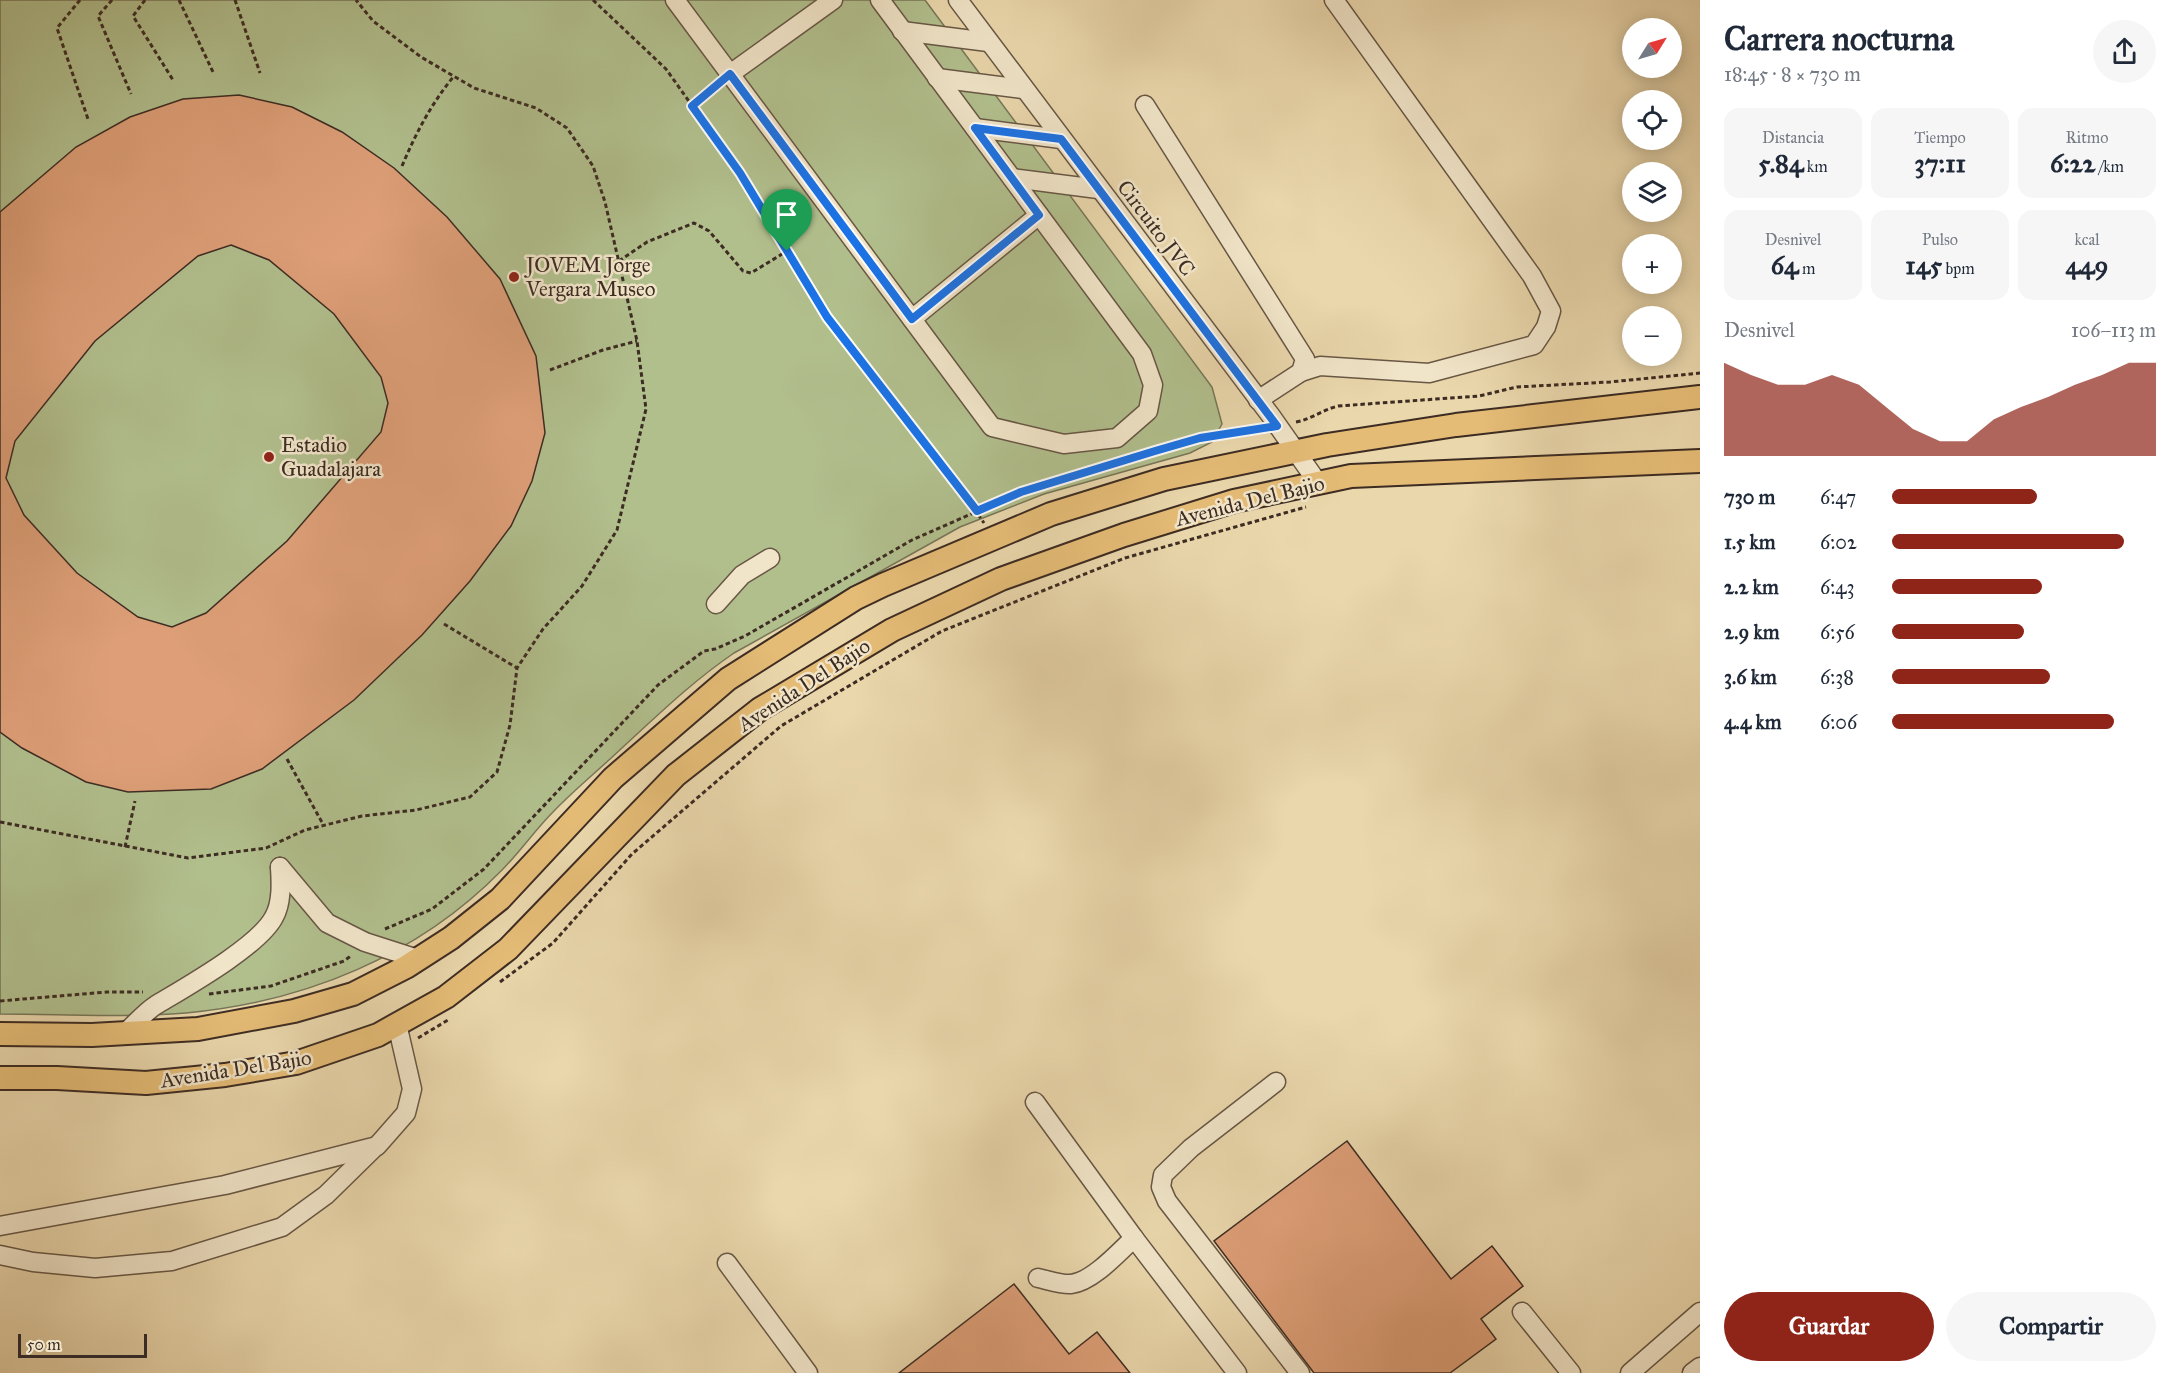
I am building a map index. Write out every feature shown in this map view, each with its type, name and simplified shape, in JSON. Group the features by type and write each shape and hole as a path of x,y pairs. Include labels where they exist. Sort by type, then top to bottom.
{"main road":[{"name":"Avenida Del Bajio","path":"0,1034 125,1033 198,1029 294,1011 353,994 418,959 451,938 500,899 613,778 728,680 856,598 1051,514 1164,479 1295,453 1456,425 1700,397"},
{"name":"Avenida Del Bajio","path":"0,1078 57,1078 146,1083 225,1075 296,1063 378,1035 399,1035 508,949 676,775 760,709 892,630 1001,579 1124,535 1234,501 1352,476 1700,461"}],"lane":[{"path":"675,0 992,427 1064,444 1117,438 1148,411 1153,385 1142,354 880,0"},
{"path":"730,74 833,0"},
{"name":"Circuito JVC","path":"958,0 1258,400 1317,483"},
{"path":"1258,400 1301,372 1320,366 1429,372 1534,345 1546,327 1551,311 1532,276 1334,0"},
{"path":"902,31 988,42"},
{"path":"937,78 1023,89"},
{"path":"1145,105 1305,359 1301,372"},
{"path":"975,128 1061,139"},
{"path":"1011,178 1098,189"},
{"path":"912,319 1039,215"},
{"path":"716,604 742,575 770,558"},
{"path":"125,1033 154,1006 182,992 261,936 276,916 281,889 280,867 327,923 369,943 418,959"},
{"path":"0,1255 33,1262 95,1268 172,1261 282,1227 326,1195 377,1146 406,1113 412,1089 399,1035"},
{"path":"1275,1082 1191,1148 1163,1174 1161,1187 1167,1201 1300,1373"},
{"path":"1035,1102 1134,1238 1237,1373"},
{"path":"0,1226 225,1185 377,1146"},
{"path":"1038,1278 1070,1284 1080,1282 1105,1265 1134,1238"},
{"path":"727,1263 808,1373"},
{"path":"1522,1312 1571,1373"},
{"path":"1630,1373 1700,1312"},
{"path":"1692,1373 1700,1367"}],"path":[{"path":"80,0 57,28 88,119"},
{"path":"112,0 98,16 131,94"},
{"path":"145,0 133,16 173,80"},
{"path":"179,0 213,72"},
{"path":"235,0 260,73"},
{"path":"0,822 188,858 266,848 305,830 362,816 416,810 470,797 497,772 510,725 517,668 543,628 582,586 617,530 646,410 637,341 605,202 593,166 567,128 536,108 474,88 421,57 373,21 356,0"},
{"path":"593,0 666,69 740,173 827,317 977,511 994,540"},
{"path":"692,106 730,74"},
{"path":"402,166 417,131 435,99 454,76"},
{"path":"619,261 647,242 694,223 702,225 743,271 751,273 787,251"},
{"path":"550,370 603,350 637,341"},
{"path":"182,992 215,994 271,986 344,961 369,943 374,934 432,909 484,869 650,693 679,667 704,651 715,649 746,636 912,540 1021,492 1200,438 1310,419 1327,409 1338,406 1479,396 1517,387 1610,382 1700,373"},
{"path":"496,985 553,944 632,854 781,726 932,637 1125,558 1308,507"},
{"path":"444,624 517,668"},
{"path":"287,759 324,826"},
{"path":"126,847 135,801"},
{"path":"0,1001 107,992 150,992"},
{"path":"399,1035 438,1027 458,1013"}],"green space":[{"path":"0,0 925,0 1212,387 1222,424 1212,442 1190,453 1044,494 960,527 734,653 677,698 570,795 502,870 469,900 434,927 357,970 316,986 274,998 186,1013 117,1016 0,1014"}],"building":[{"name":"Estadio Guadalajara","path":"239,95 292,107 342,132 394,168 447,217 500,279 536,356 545,433 532,481 511,526 470,581 422,635 354,700 262,769 211,789 128,792 86,782 22,748 0,732 0,212 76,147 130,117 183,99","holes":["231,245 269,260 334,314 381,377 388,403 381,432 287,541 206,613 172,627 138,617 77,573 24,515 6,478 15,441 95,341 198,256"]},
{"path":"1347,1141 1451,1279 1492,1246 1523,1286 1481,1319 1496,1339 1450,1373 1314,1373 1214,1241"},
{"path":"1014,1284 1069,1354 1097,1332 1130,1373 899,1373"}],"place":[{"name":"JOVEM Jorge Vergara Museo","path":"514,277"},
{"name":"Estadio Guadalajara","path":"269,457"}],"route":[{"path":"730,74 912,319 1039,215 975,128 1061,139 1277,426 1200,438 1021,492 977,511 827,317 787,251 740,173 692,106 730,74"}]}
